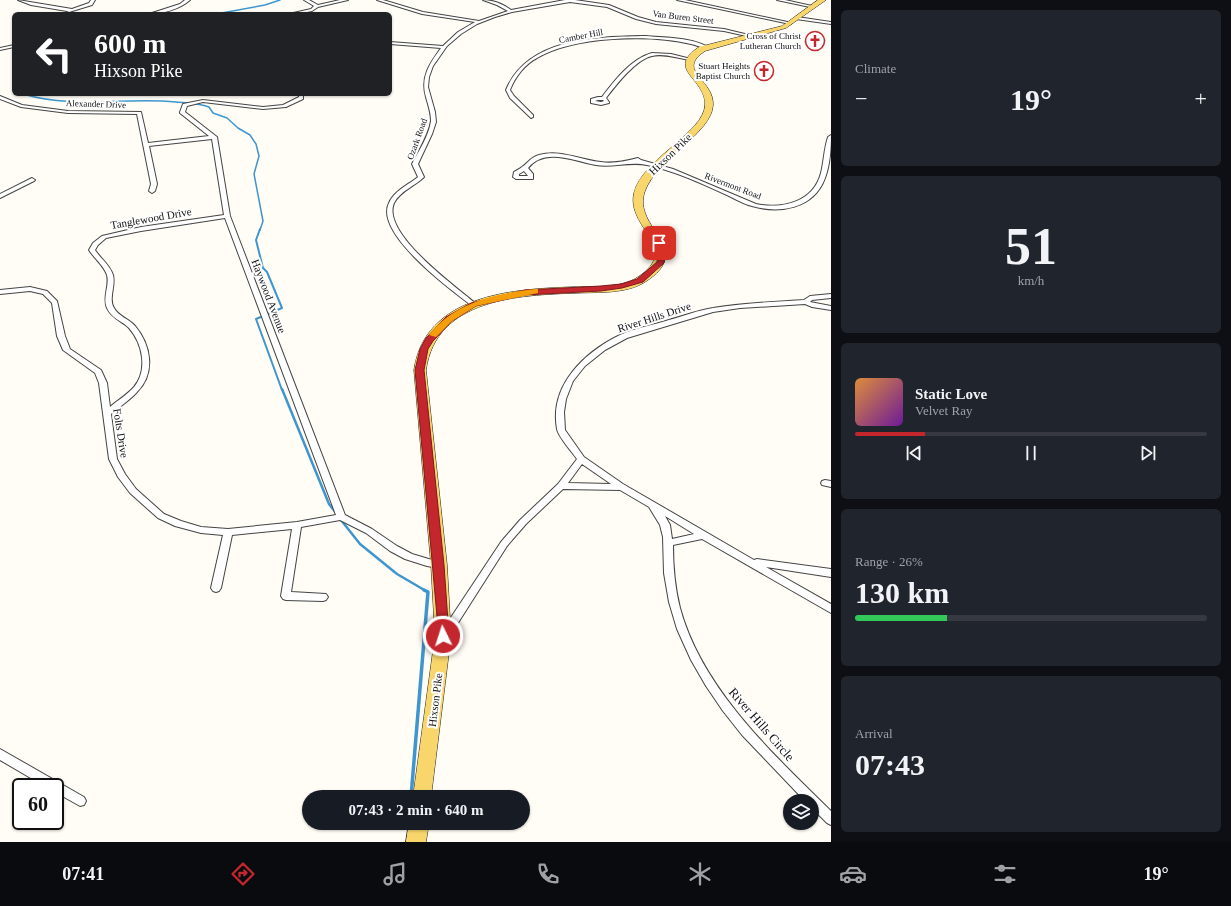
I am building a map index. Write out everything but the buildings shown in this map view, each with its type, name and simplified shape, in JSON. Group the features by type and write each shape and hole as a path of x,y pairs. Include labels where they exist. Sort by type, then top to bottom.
{"main road":[{"path":"689,59 694,54 708,48 776,30 794,20 810,6 823,0"},
{"name":"Hixson Pike","path":"423,790 443,636 439,565 420,370 424,349 434,333 459,312 473,304 515,294 536,291 622,286 640,280 652,272 660,263 662,255 659,243 641,217 638,208 638,200 642,185 658,164 700,126 708,111 709,98 702,84 690,70 688,64 689,59"},
{"path":"416,842 418,830"}],"street":[{"path":"20,0 31,4 72,10"},
{"path":"66,12 91,4 93,0"},
{"path":"158,12 181,5 188,0"},
{"path":"306,0 317,6"},
{"path":"302,12 312,10 317,6 346,0"},
{"path":"379,0 422,14 480,22"},
{"path":"485,0 498,4 509,10"},
{"name":"Ozark Road","path":"473,304 408,248 398,234 391,219 390,207 394,199 421,177 415,164 430,131 434,117 426,85 427,76 442,47 462,32 480,22 509,10 567,0"},
{"name":"Van Buren Street","path":"567,0 608,6 635,17 656,23 713,29 751,36"},
{"path":"679,0 794,20 831,23"},
{"path":"779,0 810,6"},
{"name":"Camber Hill","path":"531,116 512,97 508,90 512,80 535,58 551,50 599,41 635,37 691,41 708,48"},
{"path":"392,43 442,47"},
{"path":"0,49 12,46"},
{"path":"603,99 620,77 646,55 657,54 689,59"},
{"path":"214,137 182,112 185,105 204,100 263,108 284,106 301,98 301,96"},
{"name":"Alexander Drive","path":"0,97 21,106 68,112 139,113 145,145"},
{"path":"152,191 154,184 145,145 214,137"},
{"name":"Haywood Avenue","path":"214,137 227,216 341,517"},
{"name":"Rivermont Road","path":"525,168 532,160 550,155 568,155 601,164 634,161 658,164 756,206 781,208 803,203 816,191 824,174 831,137"},
{"path":"0,196 32,180"},
{"name":"Tanglewood Drive","path":"107,413 138,388 146,370 146,352 139,335 110,309 108,300 110,275 107,269 96,259 92,250 95,244 104,237 141,229 227,216"},
{"name":"Folts Drive","path":"0,292 30,289 45,292 55,302 61,336 67,350 98,372 103,383 113,459 121,475 133,491 161,516 178,524 201,530 228,532 297,525 341,517"},
{"path":"806,302 810,298 831,296"},
{"name":"River Hills Drive","path":"581,459 561,430 560,412 562,399 569,381 582,364 602,348 624,336 712,310 740,306 806,302 812,305 831,308"},
{"path":"443,636 504,544 528,517 561,486 581,459"},
{"name":"River Hills Circle","path":"581,459 622,487 652,505 831,608"},
{"path":"561,486 622,487"},
{"name":"River Hills Circle","path":"652,505 664,525 668,543 668,572 672,600 683,630 701,666 722,701 759,745 831,819"},
{"path":"341,517 368,531 391,548 413,559 439,565"},
{"path":"297,525 286,596 323,597"},
{"path":"216,588 228,532"},
{"path":"668,543 703,534"},
{"path":"752,562 831,573"},
{"path":"0,754 80,801"}],"waterway":[{"path":"227,12 265,5 280,0"},
{"path":"32,96 61,101 157,101 192,103 209,107 213,113 227,118 238,128 250,135 256,144 259,156 254,174 263,221 260,230"},
{"path":"260,229 256,240 263,268 267,272 282,308 256,319 282,390"},
{"path":"282,389 329,504 336,513"},
{"path":"341,520 360,544 397,574 426,591"},
{"path":"412,790 428,592 426,591"}],"slow traffic":[{"path":"433,335 449,319 473,304 535,291"}],"place":[{"name":"Cross of Christ Lutheran Church","path":"815,41"},
{"name":"Stuart Heights Baptist Church","path":"764,71"}],"route":[{"path":"443,636 439,565 420,370 424,349 429,340 441,326 459,312 473,304 525,292 584,290 622,286 640,280 655,269 660,263 662,255 659,243"}]}
